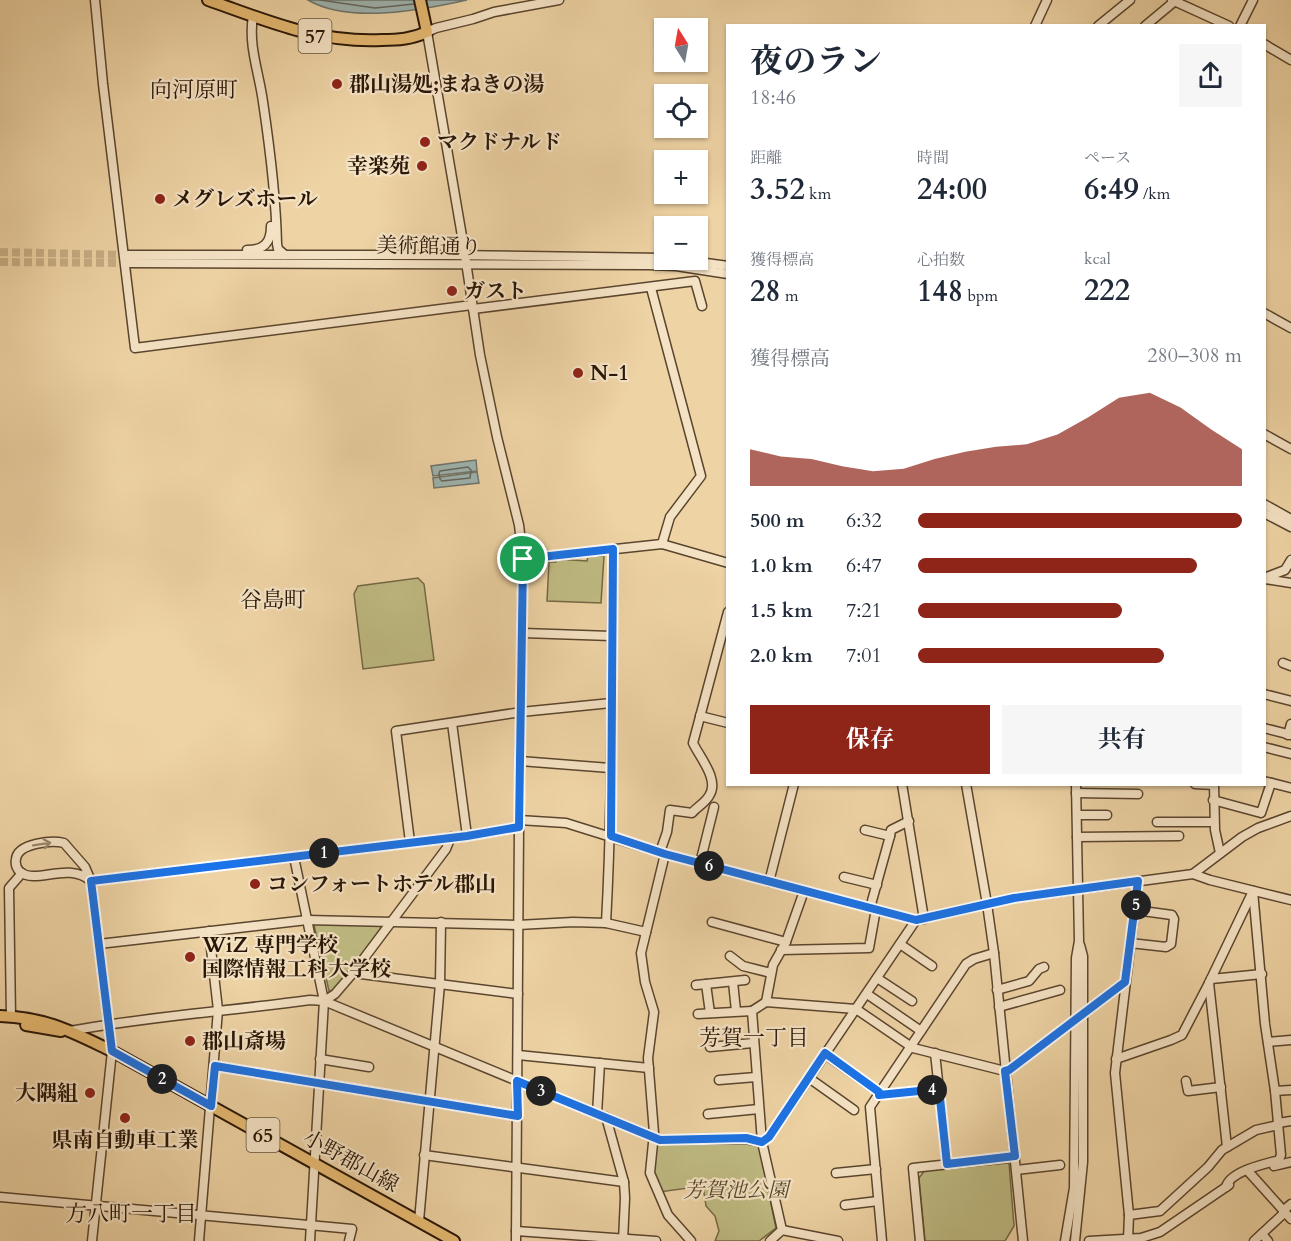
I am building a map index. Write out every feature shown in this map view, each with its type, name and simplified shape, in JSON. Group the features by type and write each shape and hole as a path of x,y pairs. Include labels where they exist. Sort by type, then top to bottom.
{"main road":[{"name":"57","path":"208,0 293,30 338,39 360,41 408,39 426,30"},
{"path":"420,0 426,30"},
{"name":"小野郡山線","path":"5,1017 44,1021 112,1051 454,1241"},
{"name":"小野郡山線","path":"0,1023 51,1031 70,1031"}],"street":[{"path":"95,0 135,348 695,281 702,306"},
{"path":"559,0 494,12 426,30 486,389 519,525 523,559 516,1236 656,1241"},
{"path":"1036,24 1047,0"},
{"path":"1100,24 1130,0"},
{"path":"1241,24 1253,0"},
{"path":"1147,24 1174,1 1225,24"},
{"path":"253,16 252,47 263,104 275,201 277,246 286,256"},
{"path":"1266,45 1291,60"},
{"path":"205,255 215,251 257,250 265,246 271,235 273,192"},
{"name":"美術館通り","path":"654,258 466,260 128,259 205,255 466,260 676,266 726,274"},
{"path":"708,263 726,266"},
{"path":"651,288 701,476 670,517 662,544"},
{"path":"1266,314 1291,328"},
{"path":"1266,435 1291,449"},
{"path":"1266,505 1291,519"},
{"path":"1266,514 1291,527"},
{"path":"523,559 662,544 726,562"},
{"path":"606,923 611,836 613,549"},
{"path":"1266,578 1288,566"},
{"path":"1266,579 1291,583"},
{"path":"691,1241 668,1215 651,1179 649,1167 654,1137 648,1046 654,1012 645,982 641,953 670,810 692,813 711,794 711,775 693,743 726,619"},
{"path":"523,633 611,636"},
{"path":"1266,695 1291,701"},
{"path":"410,842 396,730 521,712 611,703"},
{"path":"700,716 726,722"},
{"path":"452,723 467,836"},
{"path":"1266,729 1289,735 1291,724"},
{"path":"1266,748 1291,754"},
{"path":"520,761 610,768"},
{"path":"1214,800 1261,813 1268,782 1291,788"},
{"path":"768,882 793,786"},
{"path":"70,1031 218,1010 310,1000 324,1001 660,1140 746,1138 762,1142 769,1137 900,944 920,919 909,820 902,786"},
{"path":"966,786 994,953 1023,1241"},
{"path":"1214,786 1216,845 1220,854"},
{"path":"1076,1241 1083,1162 1076,958 1079,941 1076,789 1138,794"},
{"path":"700,863 714,807"},
{"path":"1077,815 1107,815"},
{"path":"1193,874 1242,837 1258,828 1291,816"},
{"path":"781,950 869,948 877,885 891,830 909,820"},
{"path":"1157,822 1214,822"},
{"path":"93,1241 112,1051 91,881 77,856 61,842 22,849 17,854 15,862 22,873 31,876 74,872 82,874 91,881 467,836 519,824 566,823 768,882 920,919 987,903 1193,874 1291,900"},
{"path":"865,830 890,836"},
{"path":"1077,837 1179,836"},
{"path":"324,1001 335,994 353,973 446,849 451,837"},
{"path":"294,857 324,1001 310,1241"},
{"path":"5,1017 9,888 22,873"},
{"path":"844,877 877,885"},
{"path":"1128,1240 1129,1215 1117,1114 1115,1073 1138,881"},
{"path":"766,1002 773,964 786,942 804,891"},
{"path":"1089,1241 1128,1240 1165,1230 1226,1187 1231,1179 1280,1159 1275,1091 1253,891"},
{"path":"1116,1059 1182,1035 1253,891"},
{"path":"1130,943 1166,948 1171,944 1174,919 1172,915 1135,910"},
{"path":"99,944 307,920 518,925 606,923 646,932"},
{"path":"419,1221 440,984 441,922"},
{"path":"712,922 786,942"},
{"path":"200,1241 218,1010 209,932"},
{"path":"900,944 932,966"},
{"path":"882,1241 870,1107 966,964 994,953"},
{"path":"730,956 743,966 771,973"},
{"path":"997,990 1029,981 1039,969 1044,967"},
{"path":"353,973 518,994"},
{"path":"1210,981 1262,974"},
{"path":"877,978 912,1001"},
{"path":"696,985 745,980"},
{"path":"1210,981 1227,1147"},
{"path":"733,982 736,1011"},
{"path":"698,1014 752,1011 766,1002 856,1009 911,1046 1005,1071 1125,982"},
{"path":"706,984 710,1013"},
{"path":"999,1007 1060,990"},
{"path":"867,994 921,1031"},
{"path":"752,1011 762,1142 782,1230"},
{"path":"1065,1241 1074,1188 1079,1017"},
{"path":"1268,1042 1291,1040"},
{"path":"710,1047 753,1043"},
{"path":"825,1053 879,1093 939,1089"},
{"path":"935,1053 947,1164"},
{"path":"518,1055 649,1068"},
{"path":"320,1059 369,1067"},
{"path":"600,1063 601,1116 624,1182 626,1198 623,1239"},
{"path":"215,1066 518,1116"},
{"path":"719,1080 756,1077"},
{"path":"809,1078 854,1110"},
{"path":"1186,1081 1188,1091 1221,1088"},
{"path":"1275,1091 1291,1090"},
{"path":"708,1114 759,1110"},
{"path":"1129,1215 1160,1211 1208,1167 1219,1151 1256,1130 1291,1121"},
{"path":"424,1155 624,1182"},
{"path":"920,1241 913,1168 1015,1156"},
{"path":"1016,1170 1060,1165"},
{"path":"1248,1172 1289,1165"},
{"path":"836,1173 876,1169"},
{"path":"1248,1172 1291,1219"},
{"path":"0,1197 352,1229 349,1241"},
{"path":"845,1204 878,1201"},
{"path":"1254,1241 1265,1238 1291,1203"},
{"path":"773,1240 782,1230"},
{"path":"782,1230 838,1241"},
{"path":"1165,1230 1166,1241"}],"green space":[{"path":"588,556 604,556 601,603 547,601 549,562 556,562 556,559 587,561"},
{"path":"418,578 424,584 434,660 363,669 354,594 358,586"},
{"path":"316,923 379,925 381,928 335,991 329,991 314,925"},
{"name":"芳賀池公園","path":"749,1141 759,1145 776,1228 759,1241 715,1241 719,1231 715,1216 706,1206 703,1186 659,1192 653,1181 655,1142"},
{"path":"1009,1163 1014,1226 1005,1241 925,1241 919,1178 925,1170"}],"water":[{"path":"308,0 467,0 408,11 364,13 344,12"},
{"path":"476,460 477,471 433,476 431,466"},
{"path":"477,472 479,483 434,488 433,478"}],"tunnel":[{"path":"0,252 128,255"},
{"path":"0,262 129,263"}],"place":[{"name":"郡山湯処;まねきの湯","path":"337,84"},
{"name":"マクドナルド","path":"425,142"},
{"name":"幸楽苑","path":"422,166"},
{"name":"メグレズホール","path":"160,199"},
{"name":"ガスト","path":"452,291"},
{"name":"N-1","path":"578,373"},
{"name":"コンフォートホテル郡山","path":"255,884"},
{"name":"WiZ 専門学校 国際情報工科大学校","path":"190,957"},
{"name":"郡山斎場","path":"190,1041"},
{"name":"大隅組","path":"90,1093"},
{"name":"県南自動車工業","path":"125,1118"}],"district":[{"name":"向河原町","path":"194,89"},
{"name":"谷島町","path":"273,599"},
{"name":"芳賀一丁目","path":"754,1037"},
{"name":"方八町一丁目","path":"131,1213"}],"route":[{"path":"613,549 611,836 665,854 916,920 1014,898 1138,881 1125,982 1005,1071 1015,1156 947,1164 939,1089 879,1095 879,1092 825,1053 769,1137 762,1142 746,1138 660,1140 517,1081 518,1116 215,1066 211,1106 112,1051 91,881 467,836 519,827 523,559 613,549"}]}
